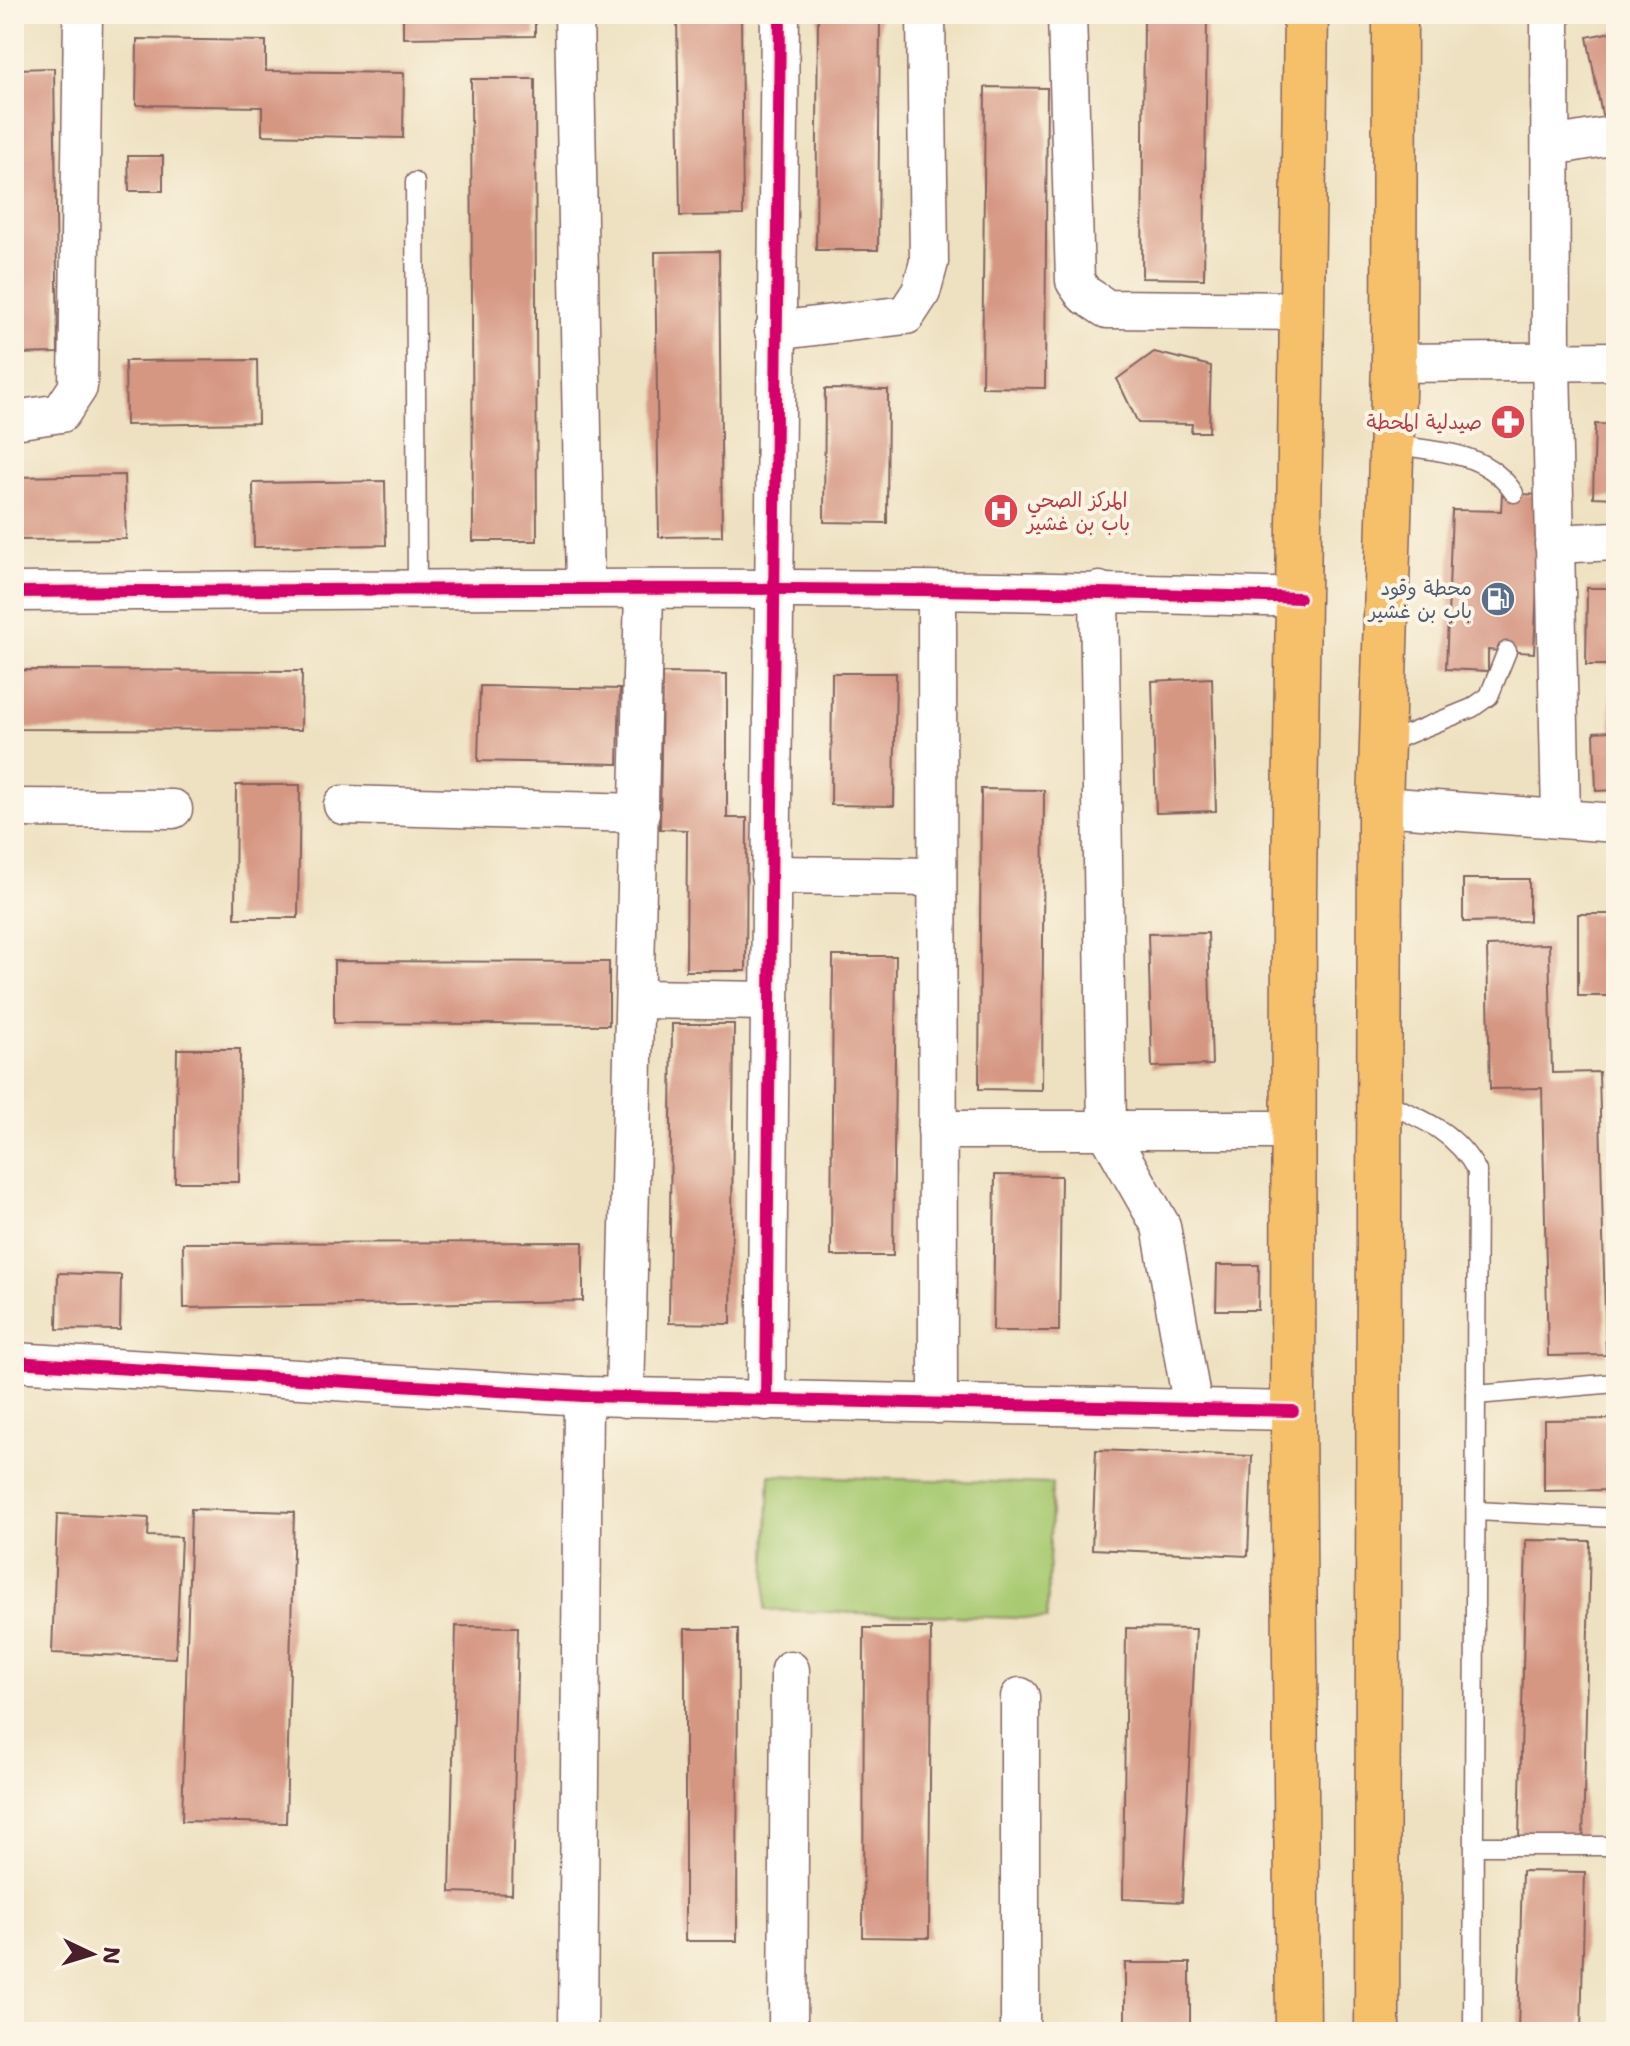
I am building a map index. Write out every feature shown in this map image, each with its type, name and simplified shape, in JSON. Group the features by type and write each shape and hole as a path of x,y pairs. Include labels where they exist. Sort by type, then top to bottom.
{"highway":[{"path":"1298,2032 1293,1411 1306,14"},
{"path":"1377,2032 1380,806 1394,363 1395,14"}],"street":[{"path":"14,420 61,413 78,387 83,14"},
{"path":"574,14 585,588"},
{"path":"766,1401 774,331 780,14"},
{"path":"774,331 906,315 921,292 929,262 926,14"},
{"path":"1067,14 1075,281 1084,294 1107,309 1302,311"},
{"path":"1550,14 1551,362 1561,817"},
{"path":"1552,146 1616,135"},
{"path":"1394,363 1616,361"},
{"path":"1554,544 1616,541"},
{"path":"14,592 585,588 1099,591 1299,598"},
{"path":"625,1398 637,999 644,590"},
{"path":"937,591 938,1404"},
{"path":"1099,591 1107,1131 1161,1226 1193,1409"},
{"path":"343,805 640,813"},
{"path":"1380,806 1616,823"},
{"path":"14,808 173,809"},
{"path":"770,875 937,877"},
{"path":"637,999 770,1001"},
{"path":"937,1130 1295,1130"},
{"path":"14,1362 625,1398 1293,1411"},
{"path":"578,2032 583,1396"},
{"path":"788,2032 790,1670"},
{"path":"1020,1697 1020,2032"}],"lane":[{"path":"415,182 417,589"},
{"path":"1392,444 1484,462 1501,474 1514,493"},
{"path":"1384,744 1472,708 1489,696 1507,651"},
{"path":"1379,1100 1439,1126 1466,1151 1477,1171 1473,2032"},
{"path":"1476,1395 1616,1383"},
{"path":"1476,1511 1616,1518"},
{"path":"1474,1846 1616,1846"}],"green space":[{"path":"770,1475 1052,1484 1047,1619 765,1610"}],"building":[{"path":"403,14 535,14 535,36 403,38"},
{"path":"677,14 741,14 743,215 680,216"},
{"path":"818,14 880,14 878,250 816,250"},
{"path":"1144,14 1207,14 1204,279 1142,278"},
{"path":"1616,31 1616,112 1602,115 1587,37"},
{"path":"137,39 266,41 266,71 404,73 403,138 262,135 262,107 136,105"},
{"path":"54,68 58,353 14,354 14,69"},
{"path":"471,79 535,79 537,541 473,541"},
{"path":"985,87 1047,88 1045,388 982,387"},
{"path":"128,156 163,156 163,191 129,191"},
{"path":"719,251 722,536 659,537 655,252"},
{"path":"1154,352 1211,366 1209,432 1191,432 1192,424 1138,423 1117,379"},
{"path":"257,360 258,423 126,425 125,361"},
{"path":"825,389 888,390 887,523 824,522"},
{"path":"1595,424 1616,425 1616,498 1593,497"},
{"path":"124,475 126,539 14,540 14,477"},
{"path":"385,481 386,545 254,547 253,483"},
{"path":"1502,493 1541,495 1534,653 1488,650 1488,671 1446,669 1452,510 1501,511"},
{"path":"1587,588 1616,588 1616,665 1586,665"},
{"path":"14,670 302,671 301,730 14,729"},
{"path":"662,673 727,674 727,818 747,818 746,971 686,971 687,830 660,829"},
{"path":"832,673 896,673 894,806 831,805"},
{"path":"1212,678 1216,811 1156,813 1152,681"},
{"path":"480,686 620,689 618,764 478,761"},
{"path":"1610,692 1616,692 1616,790 1596,791 1594,732 1611,731"},
{"path":"236,785 300,785 298,918 235,918"},
{"path":"981,789 1044,790 1042,1090 979,1089"},
{"path":"1463,879 1529,879 1529,921 1463,922"},
{"path":"1578,914 1616,914 1616,996 1578,996"},
{"path":"1208,933 1212,1065 1152,1067 1148,934"},
{"path":"1549,944 1552,1073 1599,1072 1606,1355 1548,1356 1542,1088 1490,1089 1487,946"},
{"path":"833,956 896,956 893,1256 831,1256"},
{"path":"334,961 609,962 609,1025 334,1023"},
{"path":"672,1024 734,1024 731,1324 669,1323"},
{"path":"177,1049 240,1049 239,1182 175,1182"},
{"path":"995,1175 1061,1176 1059,1331 993,1331"},
{"path":"583,1242 583,1301 184,1308 183,1243"},
{"path":"1217,1265 1259,1265 1258,1310 1216,1310"},
{"path":"58,1273 121,1275 120,1330 57,1329"},
{"path":"1616,1419 1616,1490 1544,1491 1544,1420"},
{"path":"1096,1450 1252,1456 1248,1556 1092,1549"},
{"path":"191,1509 294,1512 286,1823 182,1821"},
{"path":"57,1514 149,1518 148,1536 181,1537 176,1658 52,1653"},
{"path":"1526,1540 1590,1541 1583,1842 1519,1841"},
{"path":"456,1626 518,1627 512,1894 450,1892"},
{"path":"864,1628 931,1628 929,1938 863,1937"},
{"path":"1126,1628 1196,1629 1182,1902 1123,1899"},
{"path":"685,1629 738,1629 737,1941 685,1941"},
{"path":"1522,1871 1585,1872 1581,2032 1518,2032"},
{"path":"1125,1963 1190,1963 1190,2032 1125,2032"}],"cycle path":[{"path":"766,1401 780,14"},
{"path":"14,592 817,589 1299,598"},
{"path":"14,1362 583,1396 1293,1411"}],"place":[{"name":"صيدلية المحطة","path":"1508,422"},
{"name":"المركز الصحي باب بن غشير","path":"1001,511"},
{"name":"محطة وقود باب بن غشير","path":"1498,599"}]}
